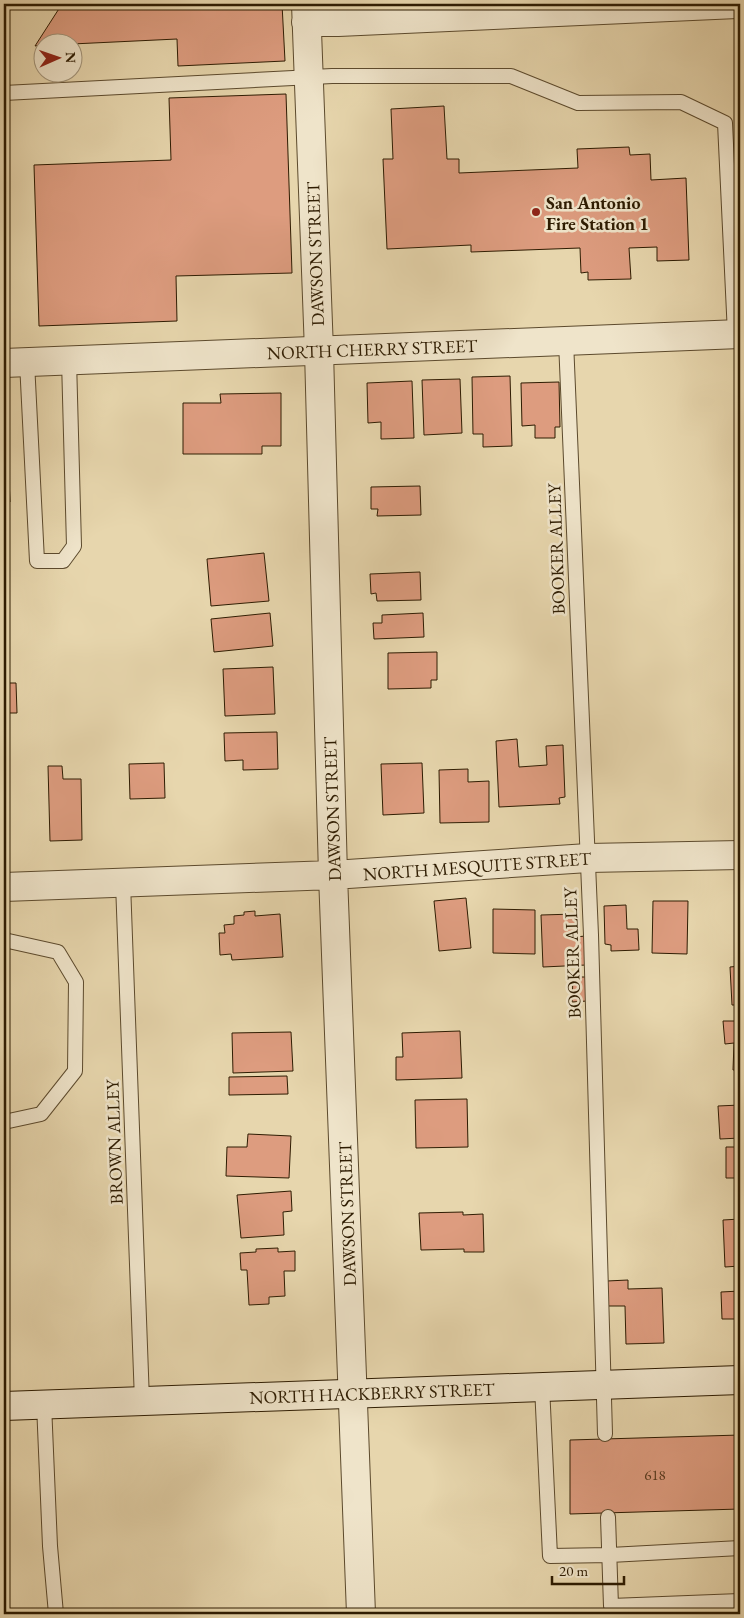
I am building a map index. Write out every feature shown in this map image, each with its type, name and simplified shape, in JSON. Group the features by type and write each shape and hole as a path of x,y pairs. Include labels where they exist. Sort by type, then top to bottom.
{"street":[{"path":"306,13 338,22 737,4"},
{"name":"DAWSON STREET","path":"306,13 319,351 334,875 361,1614"},
{"name":"NORTH CHERRY STREET","path":"15,362 738,334"},
{"name":"NORTH MESQUITE STREET","path":"4,887 334,875 588,858 740,855"},
{"name":"NORTH HACKBERRY STREET","path":"4,1406 740,1380"}],"lane":[{"path":"4,93 308,77 511,76 578,102 680,102 725,123 738,334"},
{"name":"BOOKER ALLEY","path":"566,341 588,858 604,1434"},
{"path":"15,362 37,561 63,561 74,546 69,360"},
{"name":"BROWN ALLEY","path":"123,883 142,1401"},
{"path":"4,940 58,952 76,982 77,1022 76,1071 41,1114 4,1122"},
{"path":"542,1386 550,1556 610,1555 740,1548"},
{"path":"44,1404 50,1546 56,1614"},
{"path":"608,1517 610,1606 740,1601"}],"building":[{"path":"62,4 282,4 285,61 178,66 177,39 82,44 82,32 44,32"},
{"path":"286,94 292,273 176,276 177,321 39,326 34,165 171,160 169,98"},
{"name":"San Antonio Fire Station 1","path":"444,106 447,159 459,159 459,173 578,168 577,149 629,147 630,155 650,154 651,180 686,178 689,260 657,261 657,247 629,248 631,279 588,280 588,272 581,273 580,248 471,252 471,245 387,249 383,159 393,159 391,109"},
{"path":"510,376 512,446 483,447 483,434 473,434 472,377"},
{"path":"460,379 462,433 424,435 422,380"},
{"path":"412,381 414,438 381,439 381,422 368,423 367,383"},
{"path":"559,382 560,427 555,427 555,438 535,438 535,425 522,426 521,383"},
{"path":"281,393 281,446 262,446 262,454 183,454 183,403 221,403 220,394"},
{"path":"4,407 6,407 10,502 4,503"},
{"path":"420,486 421,515 377,516 378,509 371,509 371,487"},
{"path":"264,553 269,601 211,606 207,559"},
{"path":"420,572 421,600 377,601 376,593 371,594 370,574"},
{"path":"270,613 273,646 214,652 211,619"},
{"path":"423,613 424,637 374,639 373,623 382,623 382,615"},
{"path":"437,652 437,680 431,680 431,688 388,689 388,653"},
{"path":"273,667 275,714 225,716 223,669"},
{"path":"4,683 16,683 17,713 4,713"},
{"path":"277,732 278,769 243,770 243,760 225,761 224,733"},
{"path":"517,739 519,767 547,765 546,746 563,745 565,797 559,798 560,804 499,807 496,741"},
{"path":"164,763 165,798 130,799 129,764"},
{"path":"422,763 424,813 383,815 381,764"},
{"path":"48,766 62,766 63,779 81,779 82,840 50,841"},
{"path":"468,769 468,782 489,781 489,822 440,823 439,770"},
{"path":"466,898 471,948 439,951 434,901"},
{"path":"653,901 688,901 687,954 652,953"},
{"path":"626,905 627,929 638,929 639,950 611,951 611,945 605,944 604,906"},
{"path":"493,909 535,910 535,954 493,953"},
{"path":"255,911 255,916 280,914 283,957 232,960 231,954 220,955 219,933 225,933 224,925 234,924 234,916 244,915 244,912"},
{"path":"575,914 576,937 585,936 586,965 543,967 541,915"},
{"path":"740,966 740,1005 732,1005 730,967"},
{"path":"573,977 587,977 587,1001 572,1002"},
{"path":"723,1021 740,1021 740,1070 733,1070 734,1043 725,1044"},
{"path":"460,1031 462,1078 396,1080 396,1057 403,1057 402,1033"},
{"path":"291,1032 293,1071 233,1073 232,1033"},
{"path":"287,1076 288,1094 229,1095 229,1077"},
{"path":"467,1099 468,1147 416,1148 415,1100"},
{"path":"740,1105 740,1138 720,1139 718,1106"},
{"path":"248,1134 291,1136 289,1178 226,1176 227,1147 247,1147"},
{"path":"726,1147 740,1147 740,1178 726,1178"},
{"path":"291,1191 292,1211 283,1212 284,1235 241,1238 237,1195"},
{"path":"463,1212 463,1215 483,1214 484,1252 464,1252 464,1249 421,1250 419,1213"},
{"path":"740,1219 740,1266 725,1267 723,1220"},
{"path":"278,1248 278,1252 295,1251 295,1271 284,1271 285,1296 269,1297 269,1304 249,1305 247,1270 241,1270 240,1253 256,1252 256,1249"},
{"path":"628,1280 628,1289 662,1288 664,1343 626,1344 625,1306 607,1306 607,1281"},
{"path":"740,1291 740,1319 722,1319 721,1292"},
{"path":"740,1435 740,1509 570,1514 570,1440"}],"place":[{"name":"San Antonio Fire Station 1","path":"536,212"}]}
